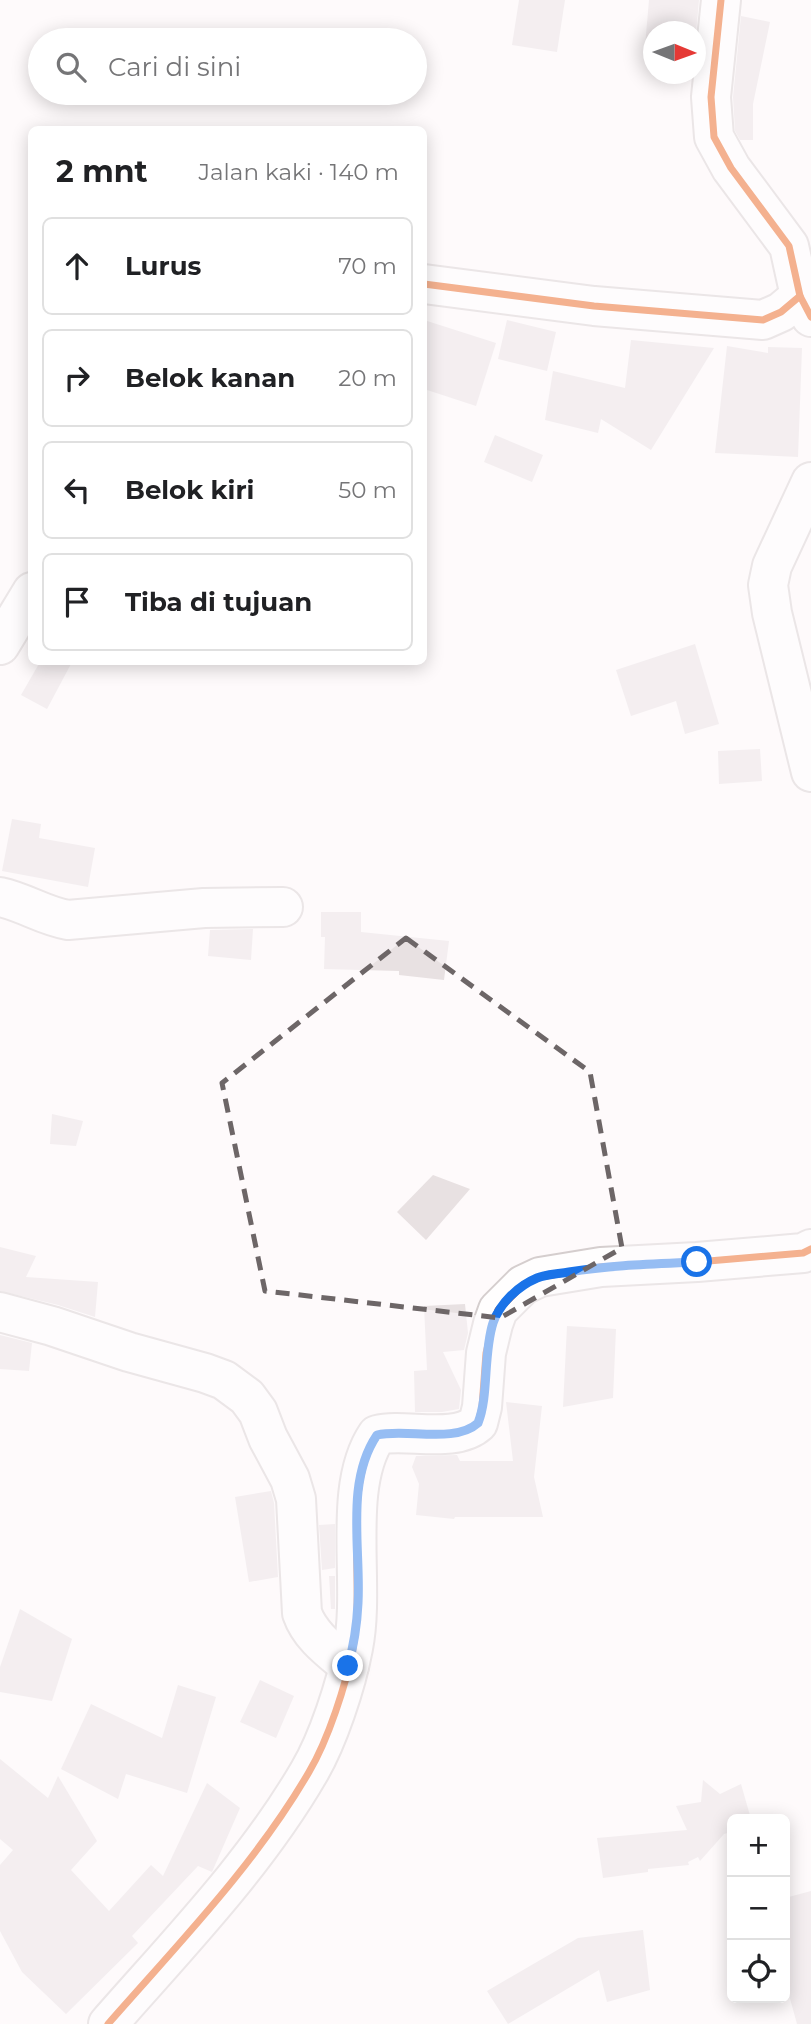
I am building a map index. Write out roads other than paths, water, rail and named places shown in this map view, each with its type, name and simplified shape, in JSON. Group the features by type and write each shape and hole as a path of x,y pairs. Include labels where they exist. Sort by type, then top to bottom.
{"street":[{"path":"427,285 594,306 763,320 806,306 789,246 731,168 715,137 711,97 721,0"},
{"path":"811,482 772,566 768,586 772,613 811,772"},
{"path":"0,645 28,599"},
{"path":"0,897 18,901 50,917 68,920 181,909 283,907"},
{"path":"108,2024 248,1862 310,1771 340,1700 354,1646 358,1602 358,1504 364,1458 377,1435 437,1434 467,1430 478,1423 482,1407 486,1353 498,1310 523,1285 540,1277 601,1267 710,1261 811,1250"},
{"path":"0,1312 205,1373 224,1380 247,1397 258,1412 268,1438 290,1479 296,1499 302,1613 305,1622 314,1635 348,1666"}]}
